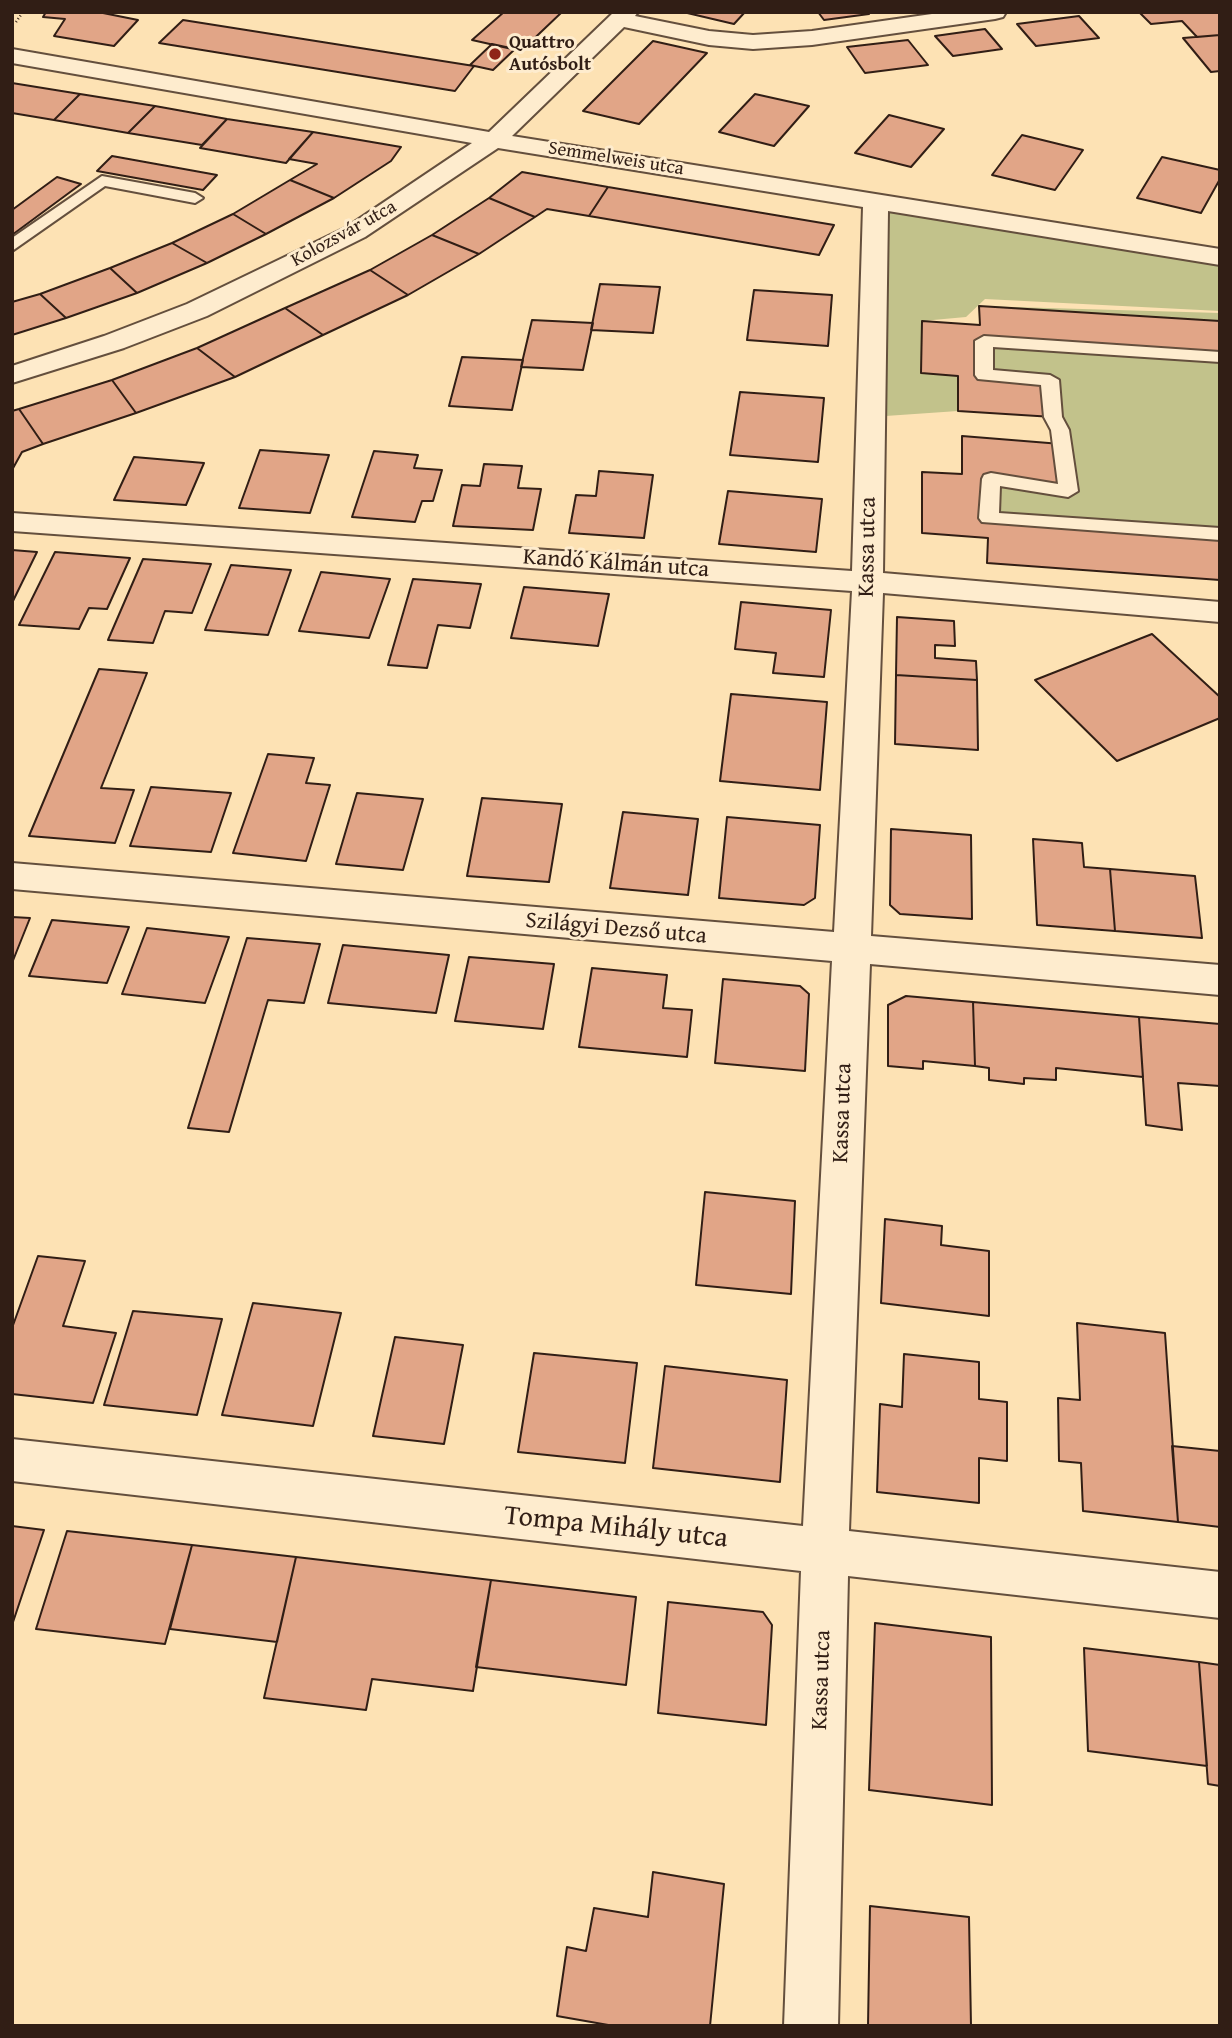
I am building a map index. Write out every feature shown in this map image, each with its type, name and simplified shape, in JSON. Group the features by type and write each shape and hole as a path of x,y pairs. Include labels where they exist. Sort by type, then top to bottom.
{"street":[{"path":"623,16 709,38 753,43 813,38 995,12"},
{"name":"Kolozsvár utca","path":"12,375 114,342 197,310 356,232 495,139 623,16"},
{"name":"Semmelweis utca","path":"12,56 495,139 1220,257"},
{"name":"Kassa utca","path":"811,2026 825,1551 867,582 876,201"},
{"name":"Kandó Kálmán utca","path":"12,522 867,582 1220,612"},
{"name":"Szilágyi Dezső utca","path":"12,876 1220,980"},
{"name":"Tompa Mihály utca","path":"12,1460 1220,1595"}],"lane":[{"path":"12,246 102,181 195,198"},
{"path":"1220,357 984,341 985,375 1050,380 1053,417 1060,430 1068,491 991,479 989,518 1220,534"}],"green space":[{"path":"876,201 1220,257 1220,311 985,299 966,317 922,321 921,372 958,376 958,411 871,417"},
{"path":"979,306 1220,313 1220,321"},
{"path":"984,341 1220,357 1220,534 989,518 991,479 1068,491 1050,380 984,375"}],"building":[{"path":"46,12 98,12 138,20 114,46 54,36 65,19 43,17"},
{"path":"504,12 562,12 521,51 472,40"},
{"path":"683,12 745,12 734,24"},
{"path":"818,12 868,12 869,14 824,20"},
{"path":"1139,12 1220,12 1220,35 1197,37 1182,21 1151,24"},
{"path":"1079,16 1099,38 1036,46 1017,24"},
{"path":"183,20 474,66 455,91 159,43"},
{"path":"985,29 1002,49 953,56 935,36"},
{"path":"1220,35 1220,71 1211,72 1183,38"},
{"path":"908,40 928,65 865,73 847,47"},
{"path":"653,41 707,53 639,124 583,111"},
{"path":"492,44 515,49 493,70 470,65"},
{"path":"12,83 80,94 54,120 12,113"},
{"path":"80,94 155,106 128,133 54,120"},
{"path":"755,94 809,106 774,146 719,132"},
{"path":"155,106 227,119 202,145 128,133"},
{"path":"889,115 944,129 911,167 855,153"},
{"path":"227,119 313,132 286,163 200,148"},
{"path":"313,132 401,147 391,161 334,198 290,180 317,164 289,159"},
{"path":"1022,135 1083,150 1055,190 992,175"},
{"path":"112,156 217,175 203,190 97,171"},
{"path":"1162,157 1220,170 1220,179 1201,213 1137,198"},
{"path":"522,172 608,187 589,216 547,209 535,217 489,198"},
{"path":"57,177 81,184 12,235 12,210"},
{"path":"290,180 334,198 266,234 233,214"},
{"path":"608,187 834,225 819,255 589,216"},
{"path":"489,198 535,217 479,254 432,235"},
{"path":"233,214 266,234 207,263 172,243"},
{"path":"432,235 479,254 408,295 370,270"},
{"path":"172,243 207,263 137,293 110,268"},
{"path":"110,268 137,293 66,318 40,294"},
{"path":"370,270 408,295 323,335 285,308"},
{"path":"600,284 660,287 653,333 591,330"},
{"path":"754,290 832,295 828,346 747,340"},
{"path":"40,294 66,318 12,335 12,302"},
{"path":"979,306 1220,321 1220,357 984,341 984,375 1050,380 1053,417 958,411 958,376 921,373 922,321 980,325"},
{"path":"285,308 323,335 235,377 197,348"},
{"path":"532,320 593,323 583,370 521,367"},
{"path":"197,348 235,377 136,413 112,380"},
{"path":"462,357 523,360 512,410 449,406"},
{"path":"112,380 136,413 43,444 19,409"},
{"path":"740,392 824,398 818,462 730,455"},
{"path":"19,409 43,444 22,452 12,470 12,411"},
{"path":"962,436 1061,444 1062,484 991,479 989,518 1220,534 1220,580 987,563 988,538 922,533 922,472 962,474"},
{"path":"260,450 329,455 310,513 239,508"},
{"path":"374,451 418,455 414,468 442,470 433,501 422,501 415,522 352,517"},
{"path":"134,457 204,463 186,505 114,500"},
{"path":"484,464 522,466 518,488 541,489 533,530 453,526 462,485 480,486"},
{"path":"599,471 653,475 644,538 569,533 576,495 596,496"},
{"path":"728,491 822,499 816,552 719,544"},
{"path":"12,550 37,552 12,603"},
{"path":"55,552 130,558 107,609 89,608 79,629 19,625"},
{"path":"143,559 211,564 192,613 165,611 153,643 108,640"},
{"path":"231,565 291,570 268,635 205,630"},
{"path":"321,572 390,579 369,638 299,631"},
{"path":"413,579 481,584 470,628 438,625 427,668 388,665"},
{"path":"524,587 609,594 598,646 511,638"},
{"path":"741,602 831,610 824,677 773,673 776,653 735,649"},
{"path":"897,617 954,621 955,646 935,645 935,658 976,661 977,680 896,675"},
{"path":"1152,634 1220,697 1220,718 1117,761 1035,680"},
{"path":"99,669 147,673 101,788 134,790 115,843 29,836"},
{"path":"896,675 977,680 978,750 895,744"},
{"path":"731,694 827,702 820,790 720,781"},
{"path":"268,754 314,758 306,783 330,785 306,861 233,853"},
{"path":"151,787 231,793 211,852 130,846"},
{"path":"357,793 423,799 403,870 336,864"},
{"path":"482,798 562,804 549,882 467,876"},
{"path":"623,812 698,819 688,895 610,888"},
{"path":"727,817 820,825 815,898 804,905 719,898"},
{"path":"891,829 971,835 972,919 900,914 890,905"},
{"path":"1033,839 1082,843 1084,867 1110,869 1115,931 1037,925"},
{"path":"1110,869 1195,876 1202,938 1115,931"},
{"path":"12,917 30,918 12,963"},
{"path":"52,920 129,927 107,983 29,976"},
{"path":"147,928 229,937 205,1003 122,994"},
{"path":"247,938 320,944 304,1003 268,1000 229,1132 188,1128"},
{"path":"343,945 449,955 436,1013 328,1003"},
{"path":"469,957 554,964 543,1029 455,1021"},
{"path":"592,968 667,975 663,1008 692,1010 687,1057 579,1047"},
{"path":"723,979 800,986 809,994 805,1071 715,1063"},
{"path":"906,996 973,1002 975,1066 923,1061 923,1069 888,1066 888,1005"},
{"path":"973,1002 1139,1017 1143,1077 1056,1068 1056,1080 1024,1078 1024,1084 989,1080 989,1068 975,1066"},
{"path":"1139,1017 1220,1024 1220,1086 1178,1083 1182,1130 1146,1125"},
{"path":"705,1192 795,1201 791,1294 696,1285"},
{"path":"885,1219 942,1226 941,1245 989,1251 989,1316 881,1303"},
{"path":"38,1256 85,1261 63,1326 116,1333 93,1403 12,1394 12,1328"},
{"path":"253,1303 341,1313 313,1426 222,1415"},
{"path":"133,1311 222,1319 197,1415 104,1405"},
{"path":"1077,1323 1165,1333 1178,1522 1083,1511 1081,1463 1059,1461 1058,1398 1080,1400"},
{"path":"395,1337 463,1345 444,1444 373,1436"},
{"path":"534,1353 637,1363 625,1463 518,1452"},
{"path":"904,1354 979,1362 979,1399 1007,1402 1007,1461 979,1458 979,1503 877,1492 880,1404 902,1407"},
{"path":"665,1366 787,1380 780,1482 653,1468"},
{"path":"1172,1446 1220,1451 1220,1527 1178,1522"},
{"path":"12,1526 44,1530 12,1625"},
{"path":"67,1531 192,1545 165,1644 36,1629"},
{"path":"192,1545 296,1557 277,1642 170,1629"},
{"path":"296,1557 491,1580 473,1691 372,1679 366,1710 264,1698"},
{"path":"491,1580 636,1597 626,1685 476,1667"},
{"path":"668,1602 763,1612 772,1625 766,1725 658,1713"},
{"path":"875,1623 991,1637 992,1805 869,1790"},
{"path":"1084,1648 1199,1662 1207,1766 1088,1751"},
{"path":"1199,1662 1220,1665 1220,1786 1208,1784"},
{"path":"653,1872 724,1884 710,2026 614,2026 557,2016 567,1947 586,1951 594,1908 648,1917"},
{"path":"870,1906 969,1917 971,2026 868,2026"}],"place":[{"name":"Quattro Autósbolt","path":"495,54"}]}
